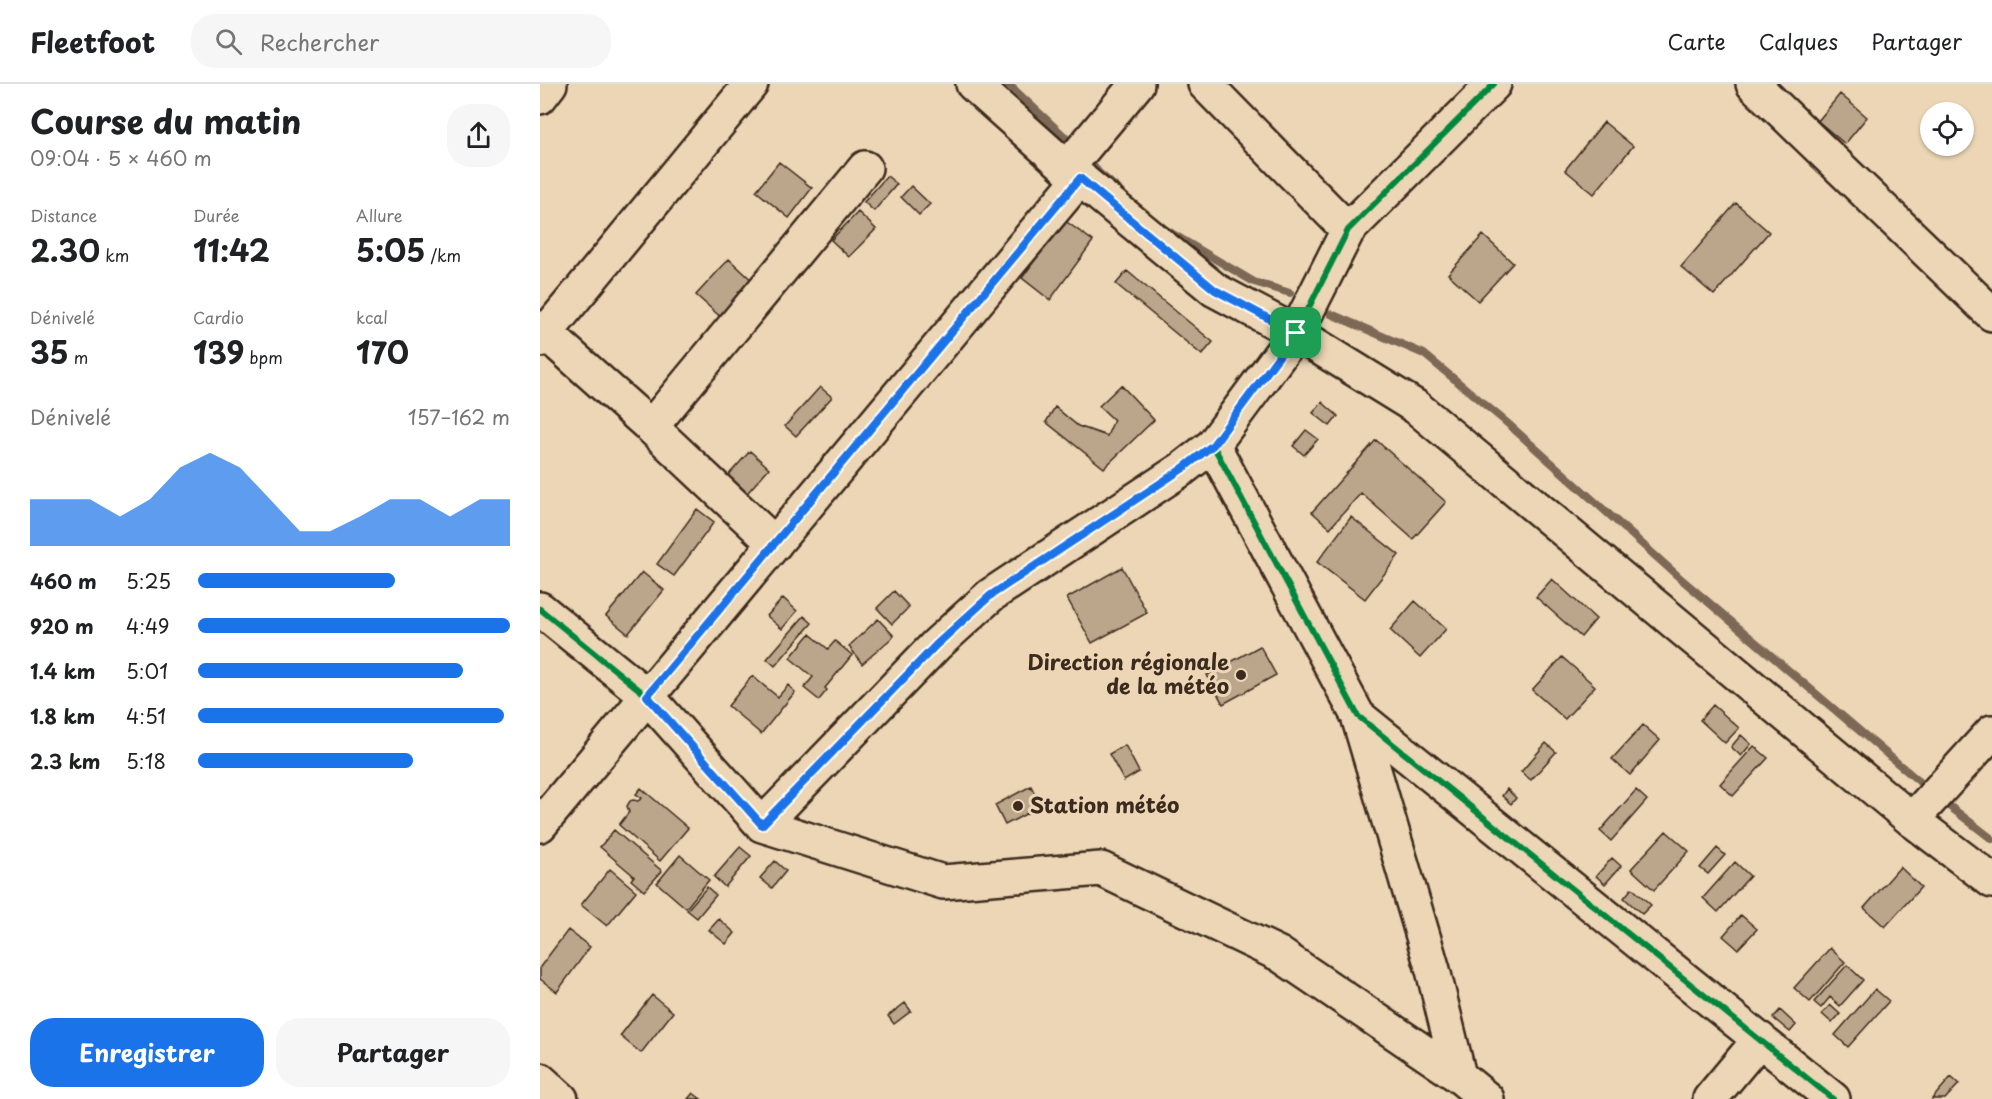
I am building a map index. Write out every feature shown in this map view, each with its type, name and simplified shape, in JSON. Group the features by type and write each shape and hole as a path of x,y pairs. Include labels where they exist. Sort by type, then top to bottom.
{"street":[{"path":"540,97 550,84"},
{"path":"750,84 542,334 651,427 775,544"},
{"path":"973,84 1074,173 1215,290 1296,333 1416,407 1912,820 1992,881"},
{"path":"540,825 775,544 1074,173 1137,84"},
{"path":"1205,84 1348,230"},
{"path":"762,825 936,645 991,595 1182,469 1213,445 1296,333 1348,230 1494,84"},
{"path":"1753,84 1992,314"},
{"path":"651,427 865,168"},
{"path":"1213,445 1358,716 1433,970 1459,1076"},
{"path":"540,609 647,696 762,825 943,882 1101,869 1279,954 1459,1076 1487,1099"},
{"path":"1358,716 1833,1099"},
{"path":"1912,820 1992,732"},
{"path":"1710,1099 1760,1039"},
{"path":"540,1080 561,1099"}],"building":[{"path":"1840,94 1867,117 1845,144 1818,121"},
{"path":"1604,122 1633,146 1594,194 1565,170"},
{"path":"779,162 812,188 789,218 756,191"},
{"path":"887,176 897,184 874,211 864,202"},
{"path":"911,186 930,204 919,215 901,197"},
{"path":"1736,203 1769,232 1714,295 1681,267"},
{"path":"858,212 876,229 849,257 831,240"},
{"path":"1064,220 1093,241 1050,300 1022,278"},
{"path":"1483,235 1513,263 1478,301 1448,274"},
{"path":"729,259 757,285 725,321 696,295"},
{"path":"1127,271 1213,342 1202,355 1116,284"},
{"path":"1121,385 1154,420 1104,468 1046,422 1055,407 1078,426 1107,436 1114,420 1099,406"},
{"path":"820,387 832,397 796,436 785,426"},
{"path":"1322,402 1338,416 1330,426 1313,413"},
{"path":"1306,430 1318,439 1304,455 1293,446"},
{"path":"1376,440 1446,502 1413,539 1361,493 1330,528 1312,512"},
{"path":"750,451 769,468 743,498 724,480"},
{"path":"697,509 714,522 674,576 657,564"},
{"path":"1351,517 1399,555 1365,599 1317,562"},
{"path":"1122,567 1147,613 1092,643 1067,598"},
{"path":"642,572 664,590 628,634 606,616"},
{"path":"1552,579 1596,619 1581,637 1536,597"},
{"path":"894,591 909,607 892,624 877,608"},
{"path":"783,598 797,611 782,629 767,616"},
{"path":"1415,601 1446,629 1420,658 1390,630"},
{"path":"804,616 812,623 775,666 767,659"},
{"path":"878,619 894,636 862,664 849,646"},
{"path":"810,634 828,649 835,641 852,655 825,688 827,690 819,700 804,688 813,677 790,658"},
{"name":"Direction régionale de la météo","path":"1260,646 1276,675 1223,704 1207,675"},
{"path":"1562,657 1595,686 1565,719 1532,690"},
{"path":"752,676 778,697 788,685 795,692 761,734 728,706"},
{"path":"1713,705 1739,728 1725,743 1700,720"},
{"path":"1643,725 1660,740 1630,775 1612,759"},
{"path":"1741,735 1751,744 1741,756 1731,747"},
{"path":"1546,743 1556,752 1531,780 1521,772"},
{"path":"1125,745 1139,772 1124,781 1109,754"},
{"path":"1754,746 1768,758 1733,796 1720,784"},
{"name":"Station météo","path":"1031,786 1041,806 1005,825 995,805"},
{"path":"641,788 688,828 660,861 619,825 629,812 627,806 630,801 638,801 642,798 636,794"},
{"path":"1507,789 1516,798 1511,804 1502,796"},
{"path":"1636,790 1647,800 1611,841 1600,831"},
{"path":"614,830 662,871 644,891 631,880 634,876 600,847"},
{"path":"1666,831 1689,851 1654,890 1631,869"},
{"path":"740,847 751,856 725,887 714,877"},
{"path":"1717,848 1725,855 1708,874 1700,868"},
{"path":"680,855 709,880 686,908 657,883"},
{"path":"1612,858 1621,866 1605,884 1596,876"},
{"path":"775,861 786,871 772,888 760,878"},
{"path":"1735,862 1750,876 1718,912 1703,898"},
{"path":"1900,867 1921,887 1885,927 1864,908"},
{"path":"610,869 636,891 607,926 581,905"},
{"path":"707,887 716,895 697,918 687,910"},
{"path":"1632,888 1651,905 1642,914 1624,898"},
{"path":"1741,915 1757,929 1738,949 1723,936"},
{"path":"719,919 735,933 726,944 709,930"},
{"path":"568,930 590,947 557,992 540,979 540,967"},
{"path":"1830,948 1845,962 1810,1002 1794,988"},
{"path":"1847,965 1863,980 1840,1006 1830,997 1821,1008 1814,1002"},
{"path":"1875,989 1889,1001 1848,1047 1835,1035"},
{"path":"652,995 673,1012 641,1053 620,1036"},
{"path":"905,1003 911,1011 894,1024 888,1016"},
{"path":"1830,1005 1840,1014 1832,1023 1822,1014"},
{"path":"1780,1010 1796,1025 1790,1032 1773,1018"},
{"path":"1951,1077 1959,1084 1945,1099 1932,1099"},
{"path":"693,1093 701,1099 688,1099"}],"waterway":[{"path":"1008,84 1065,137"},
{"path":"1090,162 1118,189"},
{"path":"1166,230 1254,282 1290,293"},
{"path":"1331,314 1424,354 1506,422 1680,578 1921,783"},
{"path":"1944,802 1992,839"}],"cycle path":[{"path":"540,609 647,696 762,825 936,645 991,595 1182,469 1213,445 1296,333 1348,230 1494,84"},
{"path":"1213,445 1358,716 1833,1099"}],"place":[{"name":"Direction régionale de la météo","path":"1241,675"},
{"name":"Station météo","path":"1018,806"}],"route":[{"path":"1080,178 1215,290 1296,333 1213,445 1182,469 991,595 936,645 762,825 647,696 1080,178"}]}
